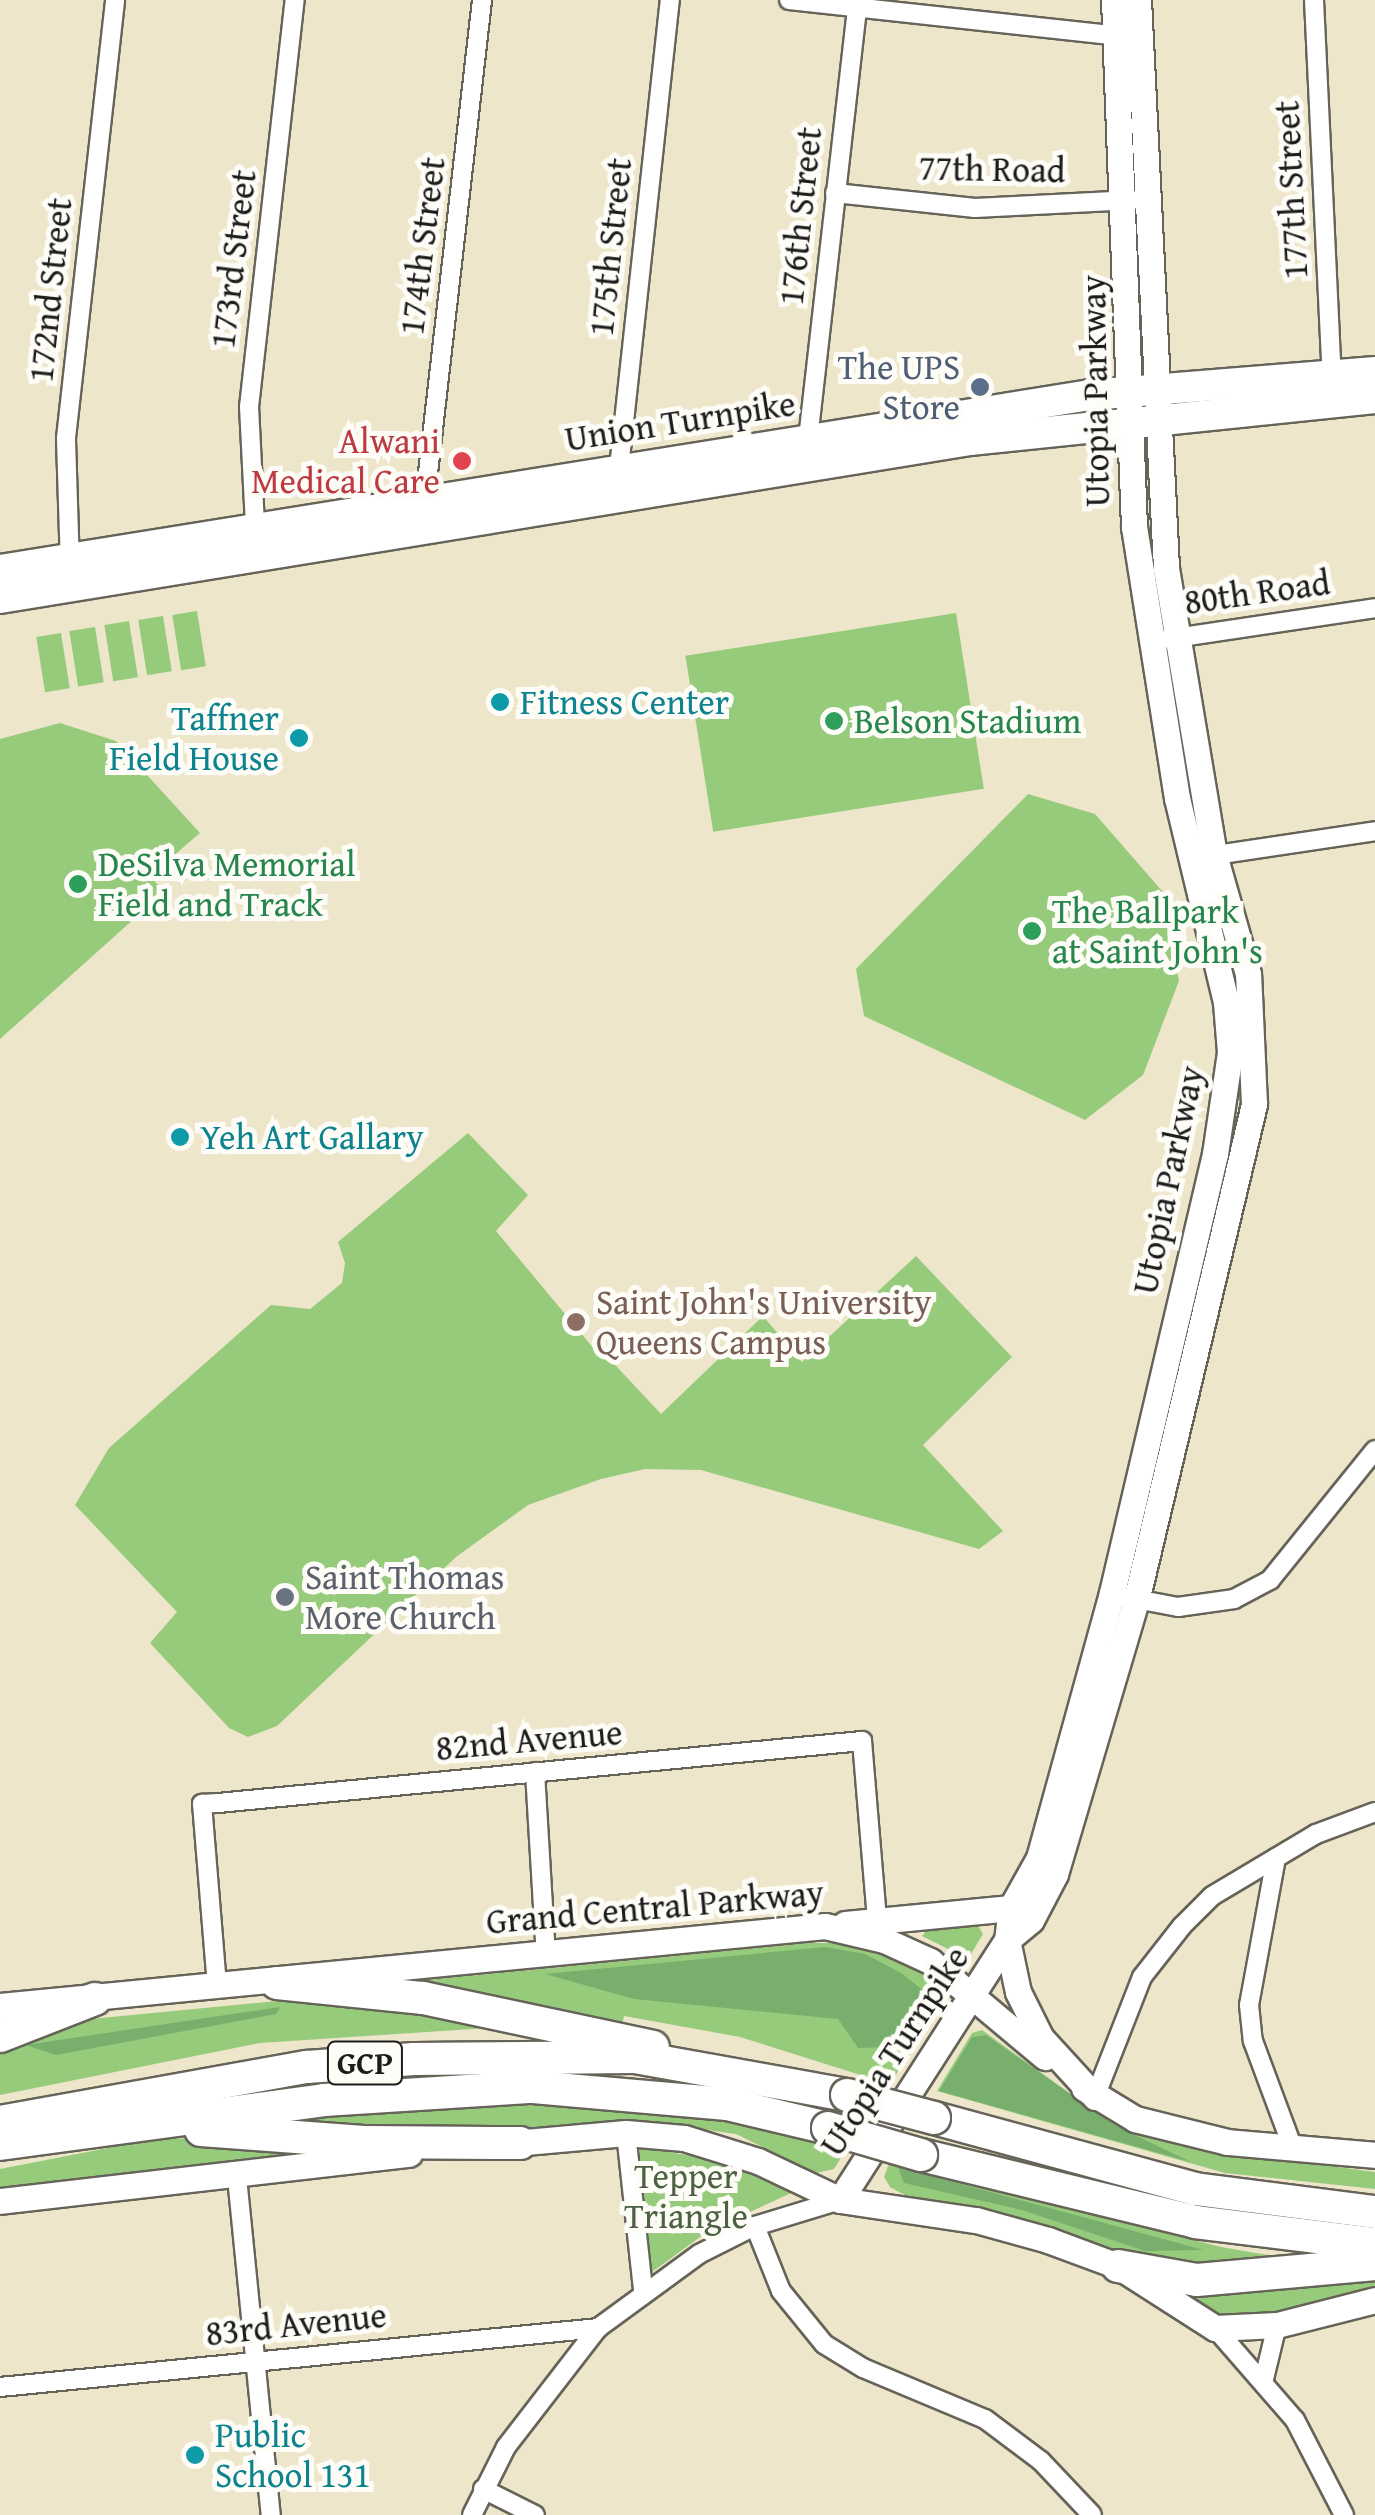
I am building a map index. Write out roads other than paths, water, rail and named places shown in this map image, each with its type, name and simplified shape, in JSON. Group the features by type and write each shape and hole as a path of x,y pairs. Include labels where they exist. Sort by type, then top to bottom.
{"highway":[{"path":"277,1984 347,1986 591,2030 733,2072"},
{"path":"0,2036 95,1999"},
{"name":"GCP","path":"0,2122 307,2067 414,2059 635,2057 847,2095 1195,2189 1375,2212"},
{"name":"GCP","path":"0,2144 324,2100 534,2087 727,2104 1194,2222 1375,2244"},
{"path":"132,2128 364,2142 520,2142"},
{"path":"1118,2266 1197,2280 1375,2264"}],"main road":[{"name":"Utopia Parkway","path":"1114,0 1128,37 1144,425 1176,637 1202,857"},
{"name":"Utopia Parkway","path":"1128,37 1138,0"},
{"name":"Union Turnpike","path":"0,598 71,573 255,525 808,439 1143,392 1375,372"},
{"name":"Union Turnpike","path":"0,570 71,573 617,500 970,440 1144,425 1375,398"},
{"name":"Utopia Parkway","path":"1055,1874 1254,1104 1248,974 1202,857 1150,644 1134,528 1144,425"},
{"name":"Utopia Parkway","path":"1007,1940 1011,1908 1039,1858 1124,1597"},
{"name":"Utopia Turnpike","path":"840,2200 1007,1940 1031,1920 1055,1874"},
{"path":"825,1926 1011,1908"},
{"name":"Grand Central Parkway","path":"0,2006 277,1984 825,1926 884,1940 930,1962 1095,2097 1135,2119 1294,2152 1375,2155"},
{"path":"1007,1940 1018,1992 1041,2038 1095,2097"},
{"path":"0,2201 520,2142 626,2134 684,2138 740,2155 840,2200 976,2220 1118,2266 1215,2328 1277,2326 1375,2300"}],"street":[{"name":"172nd Street","path":"71,573 66,438 115,0"},
{"name":"173rd Street","path":"255,525 248,406 295,0"},
{"name":"174th Street","path":"425,499 482,0"},
{"name":"175th Street","path":"617,500 670,0"},
{"path":"789,0 857,4 1128,37"},
{"name":"177th Street","path":"1314,0 1332,377"},
{"name":"176th Street","path":"808,439 857,4"},
{"name":"77th Road","path":"835,193 975,208 1137,200"},
{"name":"80th Road","path":"1150,644 1375,608"},
{"path":"1202,857 1375,832"},
{"path":"1124,1597 1178,1607 1234,1599 1270,1580 1375,1450"},
{"name":"82nd Avenue","path":"217,1986 202,1804 862,1740 877,1921"},
{"path":"534,1772 546,1956"},
{"path":"1095,2097 1152,1961 1212,1896 1316,1834 1375,1812"},
{"path":"1276,1858 1249,2005 1253,2040 1294,2152"},
{"path":"626,2134 643,2290"},
{"path":"237,2177 270,2515"},
{"path":"472,2515 483,2489 533,2408 598,2328 643,2290 755,2226 840,2200"},
{"path":"755,2226 781,2291 824,2344 864,2368 985,2420 1041,2461 1092,2515"},
{"path":"1264,2379 1277,2326"},
{"name":"83rd Avenue","path":"0,2386 598,2328"},
{"path":"1215,2328 1264,2379 1314,2449 1344,2515"},
{"path":"483,2489 535,2515"}],"place":[{"name":"The UPS Store","path":"980,387"},
{"name":"Alwani Medical Care","path":"462,461"},
{"name":"Fitness Center","path":"500,702"},
{"name":"Belson Stadium","path":"834,721"},
{"name":"Taffner Field House","path":"299,738"},
{"name":"DeSilva Memorial Field and Track","path":"78,884"},
{"name":"The Ballpark at Saint John's","path":"1032,931"},
{"name":"Yeh Art Gallary","path":"180,1137"},
{"name":"Saint John's University Queens Campus","path":"576,1322"},
{"name":"Saint Thomas More Church","path":"285,1597"},
{"name":"Public School 131","path":"195,2455"}],"park label":[{"name":"Tepper Triangle","path":"686,2196"}]}
